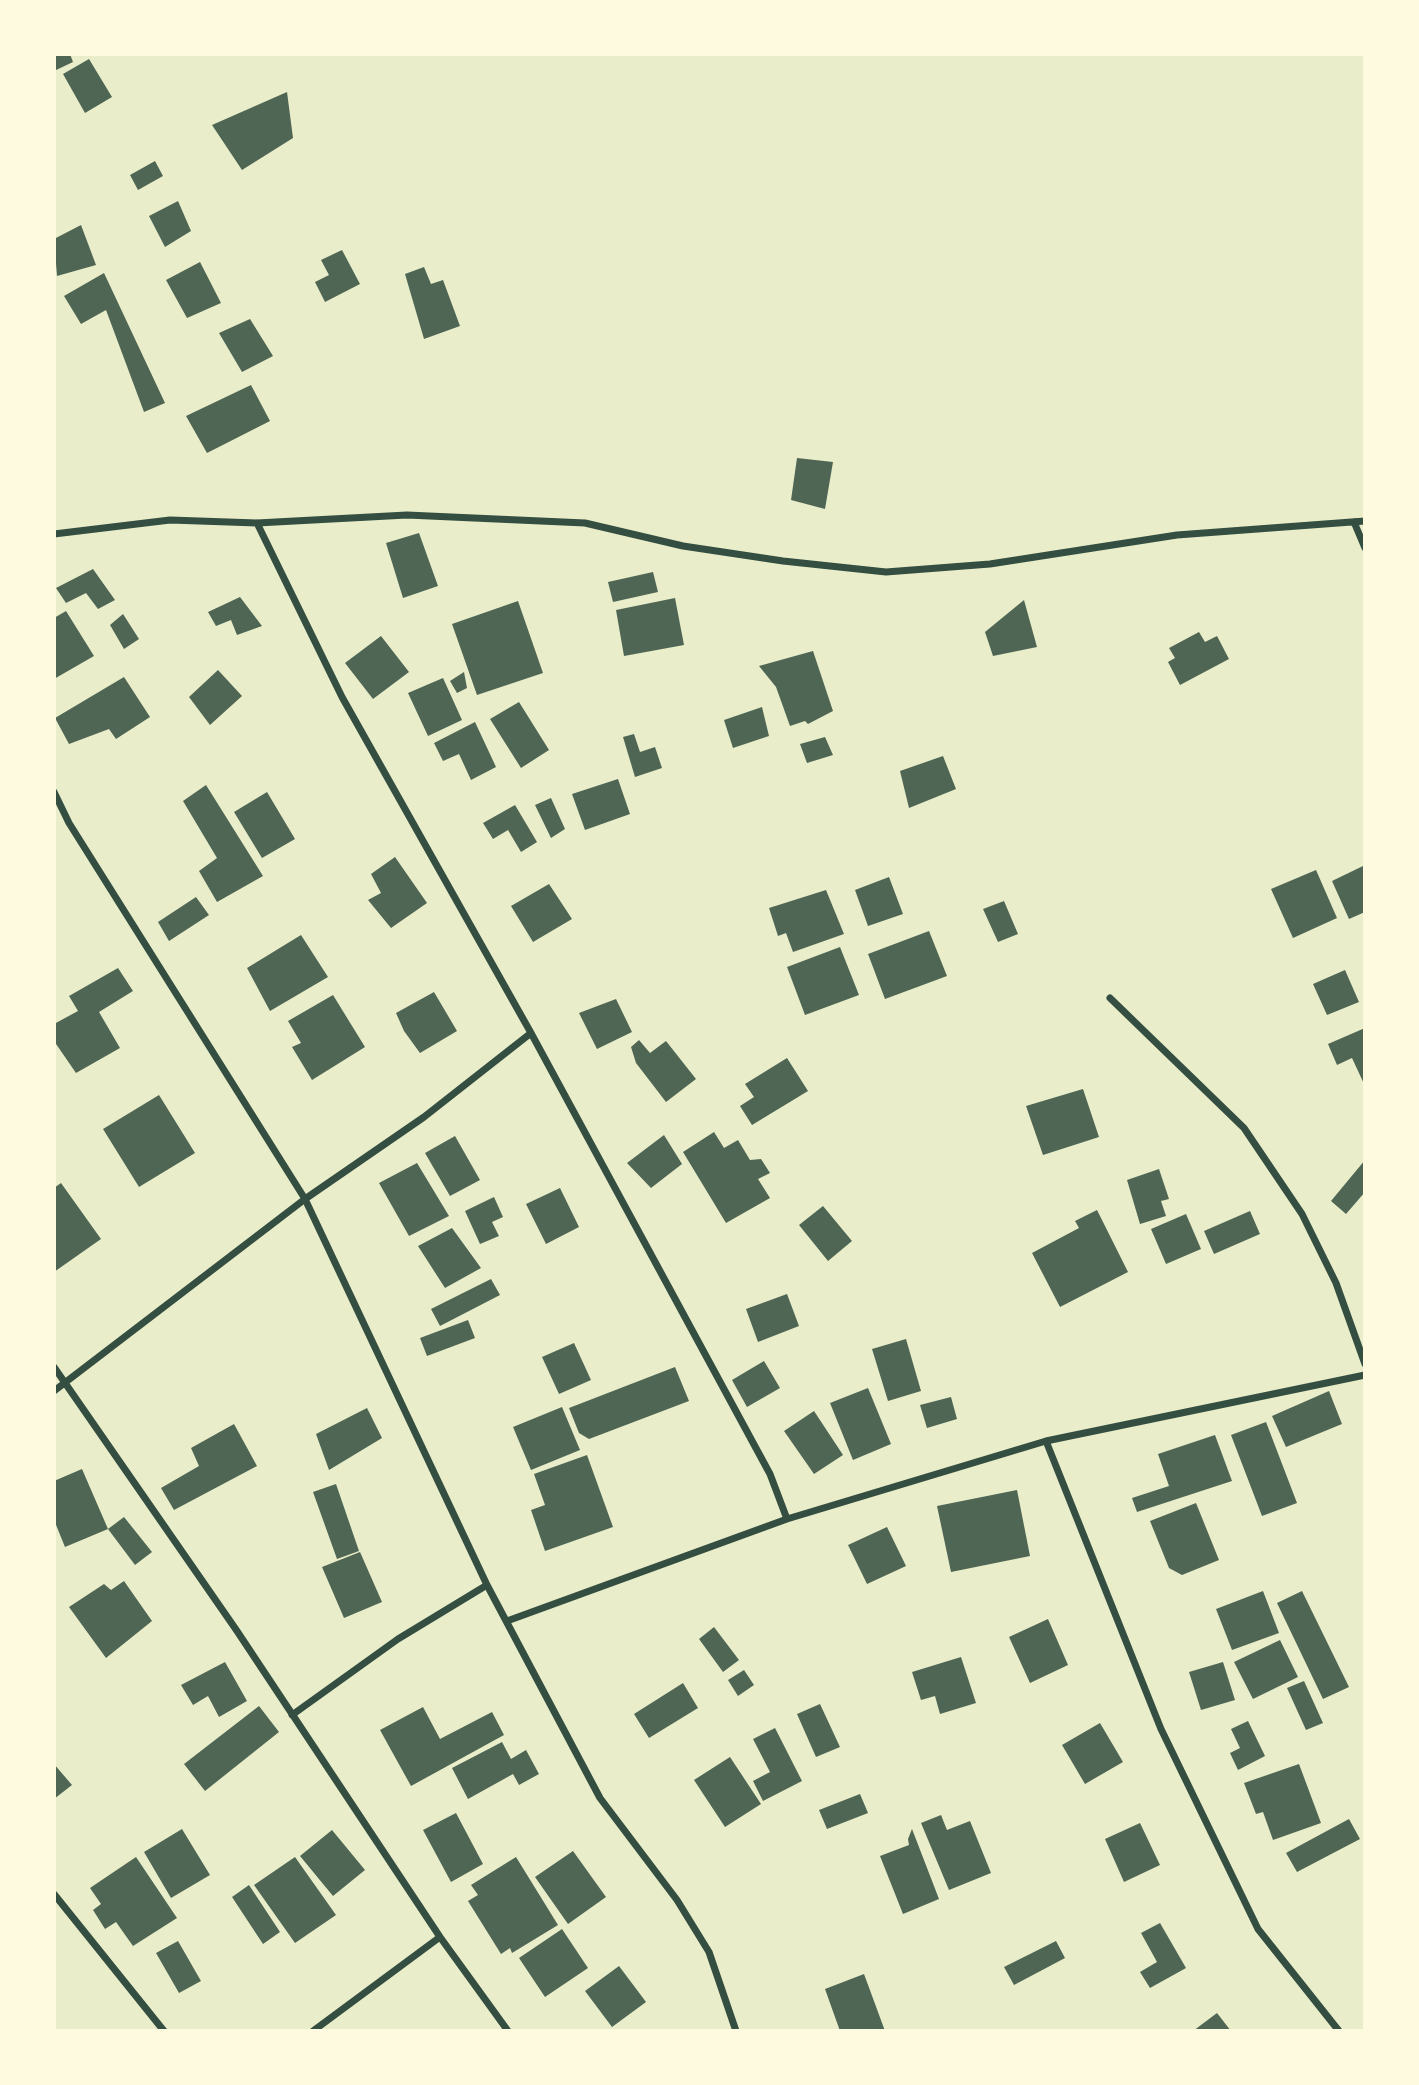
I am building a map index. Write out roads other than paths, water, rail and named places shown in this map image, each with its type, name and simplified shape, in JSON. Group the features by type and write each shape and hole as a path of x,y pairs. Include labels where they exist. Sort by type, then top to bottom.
{"street":[{"path":"54,534 170,520 257,523 407,515 585,523 683,546 886,572 990,564 1177,535 1365,521"},
{"path":"1354,522 1365,548"},
{"path":"257,523 342,697 531,1033 770,1474 787,1519"},
{"path":"54,792 69,822 305,1199 486,1585 600,1798 677,1900 709,1952 736,2031"},
{"path":"1110,998 1244,1128 1302,1214 1336,1283 1365,1364"},
{"path":"54,1391 305,1199 424,1118 531,1033"},
{"path":"54,1367 440,1937 508,2031"},
{"path":"507,1621 787,1519 1046,1441 1365,1375"},
{"path":"1046,1441 1161,1730 1258,1930 1339,2031"},
{"path":"292,1715 398,1639 486,1585"},
{"path":"54,1894 164,2031"},
{"path":"313,2031 440,1937"}]}
